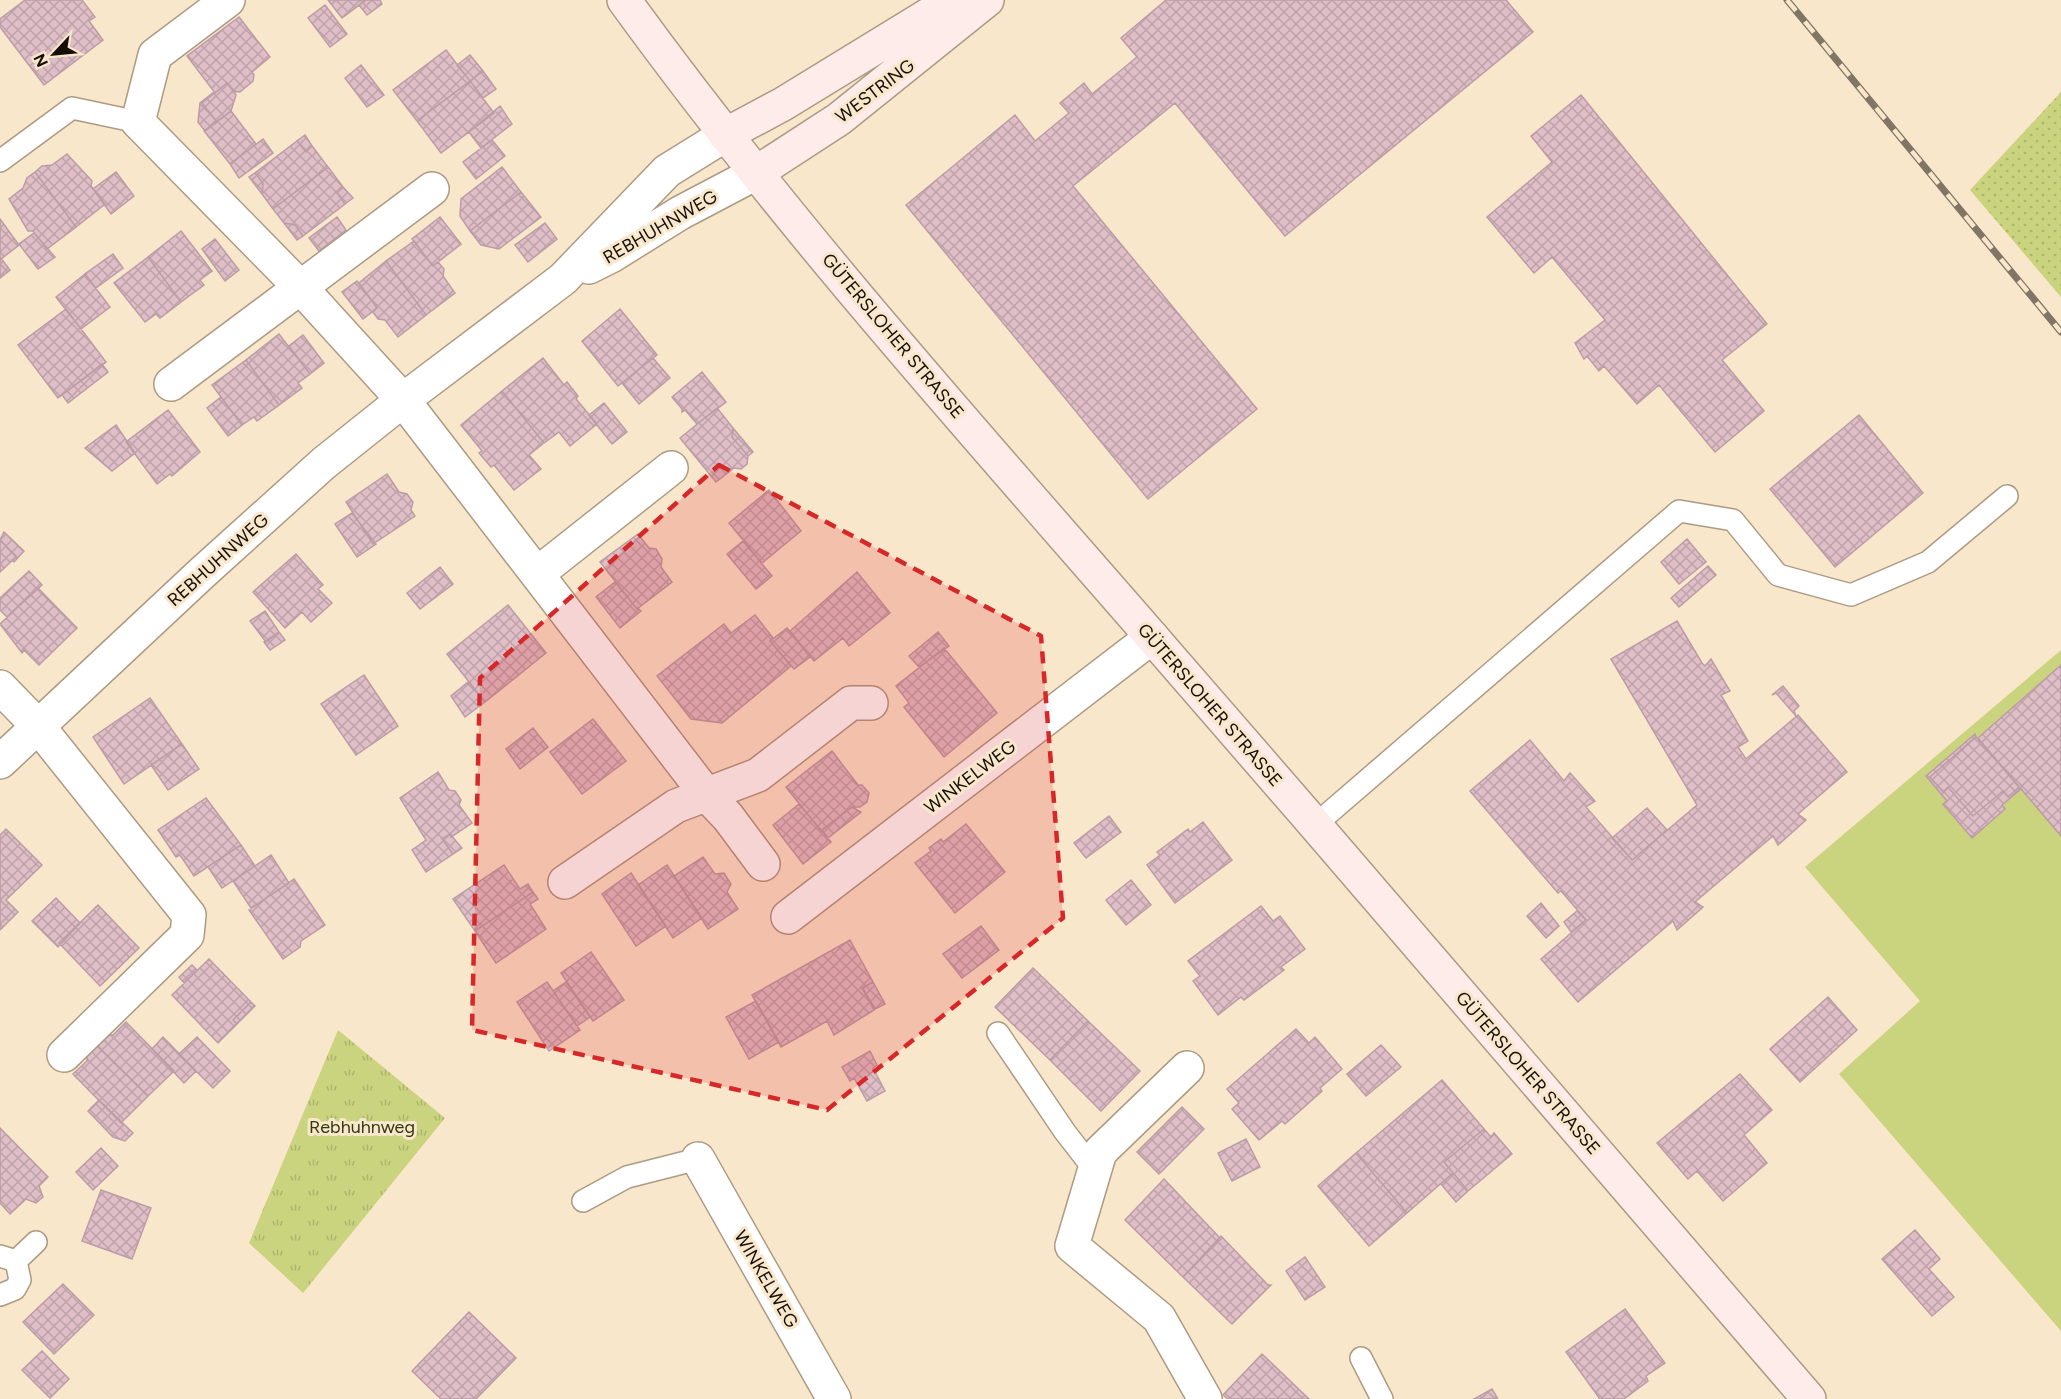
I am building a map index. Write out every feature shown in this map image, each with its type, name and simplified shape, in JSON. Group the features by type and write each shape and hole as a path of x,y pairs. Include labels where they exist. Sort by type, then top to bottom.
{"main road":[{"name":"GÜTERSLOHER STRASSE","path":"624,0 725,135 1026,494 1315,825 1809,1399"},
{"name":"WESTRING","path":"725,135 783,104 953,0"},
{"name":"WESTRING","path":"756,173 839,119 987,0"}],"street":[{"path":"228,0 155,55 138,122 301,288 403,400 706,794 728,817 763,864"},
{"name":"REBHUHNWEG","path":"0,762 202,573 324,464 403,400 563,279 667,171 725,135"},
{"name":"REBHUHNWEG","path":"563,279 611,256 675,216 756,173"},
{"path":"171,384 432,189"},
{"path":"537,574 671,468"},
{"name":"WINKELWEG","path":"788,917 1152,637"},
{"path":"0,687 38,726 189,915 186,935 64,1055"},
{"path":"565,882 676,806 758,776 851,703 871,703"},
{"path":"1187,1068 1100,1152 1071,1246 1160,1318 1205,1399"},
{"name":"WINKELWEG","path":"698,1159 834,1399"}],"lane":[{"path":"0,161 72,108 138,122"},
{"path":"1315,825 1679,511 1733,520 1779,574 1851,595 1928,562 2007,496"},
{"path":"998,1034 1065,1132 1094,1168"},
{"path":"583,1201 627,1177 698,1159"},
{"path":"0,1295 15,1289 20,1280 8,1258 36,1242"},
{"path":"1361,1358 1382,1399"}],"highlighted area":[{"path":"719,465 1041,636 1063,918 827,1110 472,1030 480,678"}],"green space":[{"path":"2061,92 2061,297 1970,190"},
{"path":"2061,650 2061,1331 1839,1074 1920,1001 1805,867"},
{"name":"Rebhuhnweg","path":"338,1030 445,1118 303,1293 249,1243"}],"building":[{"path":"25,0 82,0 95,17 89,21 103,40 44,85 0,27 0,19"},
{"path":"328,0 366,0 342,18"},
{"path":"366,0 380,0 382,4 367,15 359,5"},
{"path":"1166,0 1506,0 1533,32 1285,236 1175,103 1073,186 1257,409 1148,499 906,205 1015,115 1035,141 1069,113 1060,103 1084,83 1092,94 1137,57 1121,38"},
{"path":"325,5 347,34 330,47 308,18"},
{"path":"239,17 270,57 252,72 253,81 240,92 233,91 227,83 215,93 187,56"},
{"path":"446,50 470,81 417,121 393,90"},
{"path":"470,55 483,71 470,81 457,65"},
{"path":"361,65 384,95 367,107 345,78"},
{"path":"483,71 496,89 483,98 470,81"},
{"path":"470,81 494,113 441,153 417,121"},
{"path":"227,83 236,95 231,111 217,122 202,103"},
{"path":"214,92 202,103 217,122 205,131 198,122 200,103"},
{"path":"1581,95 1767,324 1722,360 1764,411 1715,452 1659,385 1637,404 1604,366 1599,371 1587,356 1584,359 1575,343 1605,320 1552,257 1534,273 1487,217 1552,162 1531,136"},
{"path":"500,106 512,124 481,148 469,132"},
{"path":"231,111 256,144 230,164 204,131"},
{"path":"305,135 312,146 306,152 297,141"},
{"path":"263,139 273,153 239,178 230,164"},
{"path":"492,140 505,156 476,179 463,162"},
{"path":"297,141 306,152 312,146 328,167 273,209 262,194 263,183 255,173"},
{"path":"67,154 92,181 91,186 105,204 76,227 35,172 42,166 52,165"},
{"path":"328,167 343,187 337,193 345,204 303,236 295,225 284,223 273,209"},
{"path":"502,167 521,192 470,231 460,216 461,199"},
{"path":"35,172 76,227 47,249 33,231 28,231 9,199 23,188 27,178"},
{"path":"116,172 134,196 111,214 93,189"},
{"path":"255,173 263,183 262,194 249,177"},
{"path":"343,187 353,198 345,204 337,193"},
{"path":"521,192 541,217 499,249 481,245 470,231"},
{"path":"337,217 346,230 319,251 309,238"},
{"path":"440,217 461,244 433,266 412,239"},
{"path":"0,219 19,245 1,259 0,257"},
{"path":"284,223 295,225 303,236 297,240"},
{"path":"545,223 557,239 528,262 515,245"},
{"path":"181,231 212,271 200,280 204,285 181,302 148,257"},
{"path":"34,233 55,257 38,269 19,244"},
{"path":"215,239 239,270 225,281 202,249"},
{"path":"414,241 433,266 438,262 444,269 443,276 455,293 426,315 386,261"},
{"path":"113,254 123,268 96,288 85,274"},
{"path":"0,257 10,270 0,278"},
{"path":"148,257 181,302 160,318 156,314 145,322 114,283"},
{"path":"386,261 426,315 398,337 385,320 378,319 373,312 377,308 359,283"},
{"path":"85,274 110,307 81,329 56,297"},
{"path":"357,281 377,308 363,319 342,292"},
{"path":"66,309 106,362 58,398 18,345"},
{"path":"620,309 657,355 618,386 582,341"},
{"path":"279,334 310,374 298,383 302,388 279,405 246,360"},
{"path":"303,335 324,363 310,374 289,346"},
{"path":"543,358 564,385 567,382 578,396 576,399 597,424 570,446 559,432 544,443 502,391"},
{"path":"653,358 670,378 639,404 622,383"},
{"path":"246,360 279,405 257,421 254,417 242,425 212,385"},
{"path":"102,364 108,372 68,403 62,395"},
{"path":"702,372 726,402 697,424 685,410 682,412 672,397"},
{"path":"502,391 544,443 529,455 541,469 514,490 494,465 491,467 479,453 482,451 461,425"},
{"path":"221,397 242,425 228,436 207,408"},
{"path":"604,403 627,432 612,444 589,415"},
{"path":"717,408 733,428 732,437 748,456 747,464 741,469 734,468 716,482 680,438"},
{"path":"168,410 200,452 172,476 170,474 157,484 126,442"},
{"path":"1859,415 1923,493 1835,567 1770,489"},
{"path":"116,425 135,453 112,471 85,448"},
{"path":"733,428 753,452 748,456 732,437"},
{"path":"387,474 399,492 407,494 413,502 411,510 415,516 373,544 346,502"},
{"path":"769,490 801,531 762,563 729,523"},
{"path":"352,513 376,544 357,557 335,524"},
{"path":"4,532 24,551 14,562 12,560 16,557 0,540"},
{"path":"638,534 649,548 656,549 662,559 661,567 672,582 637,609 600,562"},
{"path":"1687,539 1706,562 1679,584 1661,562"},
{"path":"0,540 16,557 0,572"},
{"path":"743,541 772,576 756,589 727,554"},
{"path":"296,554 323,585 318,589 332,603 311,622 302,612 285,628 253,592"},
{"path":"1708,566 1716,575 1679,607 1671,598"},
{"path":"440,567 453,584 420,609 407,593"},
{"path":"29,571 42,585 7,617 0,610 0,598"},
{"path":"857,572 890,613 849,646 843,638 814,661 790,631"},
{"path":"615,582 641,611 620,628 596,597"},
{"path":"38,588 77,628 39,665 24,650 22,653 0,624"},
{"path":"508,605 546,653 485,702 447,654"},
{"path":"265,611 279,632 266,642 250,621"},
{"path":"755,615 773,638 770,641 791,666 722,723 691,719 657,676 724,624 731,633"},
{"path":"1677,621 1702,663 1705,666 1711,659 1730,691 1721,695 1748,741 1738,747 1746,759 1798,715 1847,772 1798,814 1806,820 1778,845 1773,836 1695,902 1703,907 1677,930 1673,921 1578,1002 1541,959 1586,920 1561,891 1558,893 1470,791 1530,740 1564,781 1570,773 1595,801 1586,807 1632,860 1697,805 1611,659"},
{"path":"787,628 810,657 794,669 770,641"},
{"path":"279,632 285,640 270,650 264,642"},
{"path":"938,632 949,646 919,667 909,656"},
{"path":"944,648 997,713 944,757 904,707 909,703 896,686"},
{"path":"2061,665 2061,836 1978,738"},
{"path":"364,675 398,726 356,755 321,704"},
{"path":"468,682 485,702 465,717 451,696"},
{"path":"1783,686 1799,706 1794,711 1796,716 1776,693 1772,695"},
{"path":"150,698 182,744 124,784 93,737"},
{"path":"593,719 626,761 582,794 550,752"},
{"path":"533,728 548,747 520,769 506,749"},
{"path":"1975,734 1976,737 1930,777 1943,792 1948,787 1973,816 2003,791 2008,797 2019,787 2021,789 2002,805 2005,809 1972,838 1943,804 1947,801 1926,776"},
{"path":"1976,737 2019,787 2008,797 2003,791 1973,816 1948,787 1943,792 1930,777"},
{"path":"182,744 199,769 168,790 151,765"},
{"path":"832,751 858,785 862,785 869,793 867,802 860,807 852,807 821,831 786,787"},
{"path":"438,772 449,790 455,791 461,800 459,805 472,823 451,837 450,834 442,839 453,854 426,872 412,850 426,840 400,798"},
{"path":"206,798 241,845 194,876 180,855 176,857 158,830"},
{"path":"799,804 831,842 803,864 773,825"},
{"path":"852,807 861,812 828,838 822,830"},
{"path":"1647,808 1667,830 1632,860 1612,838"},
{"path":"1109,816 1121,832 1086,858 1074,843"},
{"path":"1203,822 1232,860 1175,903 1147,865 1160,855 1157,852 1188,829 1190,832"},
{"path":"966,824 1005,872 955,913 915,863 931,851 929,848 941,839 943,842"},
{"path":"6,829 42,865 6,900 18,912 0,930 0,835"},
{"path":"450,834 462,848 453,854 442,839"},
{"path":"241,845 255,866 222,888 208,867"},
{"path":"271,855 289,883 251,908 233,881"},
{"path":"703,857 715,874 724,873 731,884 727,892 738,909 708,929 674,876"},
{"path":"504,865 520,889 528,884 533,892 475,931 453,899"},
{"path":"667,865 702,918 673,938 638,885"},
{"path":"631,873 666,926 636,946 602,894"},
{"path":"294,879 325,925 301,941 300,947 283,959 249,910"},
{"path":"1131,880 1151,905 1126,925 1106,900"},
{"path":"533,892 538,899 530,904 546,929 496,963 475,931"},
{"path":"56,898 80,923 58,947 32,921"},
{"path":"1541,903 1559,926 1546,938 1527,916"},
{"path":"98,905 139,948 100,986 59,943"},
{"path":"1261,906 1273,921 1280,916 1305,949 1281,967 1284,970 1244,1000 1241,997 1218,1015 1193,981 1200,976 1188,961"},
{"path":"1577,911 1586,920 1571,932 1564,922"},
{"path":"981,926 999,950 962,978 943,954"},
{"path":"850,940 873,982 862,988 874,1010 834,1035 827,1021 781,1047 752,995"},
{"path":"591,952 624,1000 593,1021 561,973"},
{"path":"209,959 251,1002 233,1020 237,1024 218,1043 172,995"},
{"path":"192,965 197,970 184,983 179,977"},
{"path":"1033,968 1088,1021 1050,1060 995,1007"},
{"path":"547,982 580,1030 549,1051 517,1002"},
{"path":"566,982 590,1017 577,1026 553,991"},
{"path":"873,982 885,1004 875,1009 863,988"},
{"path":"1828,997 1857,1030 1800,1082 1770,1049"},
{"path":"756,1001 779,1042 749,1059 726,1017"},
{"path":"251,1002 255,1006 237,1024 233,1020"},
{"path":"1088,1021 1140,1071 1101,1111 1050,1060"},
{"path":"126,1022 174,1071 148,1096 95,1044 104,1035 113,1035"},
{"path":"1296,1029 1309,1043 1315,1037 1342,1069 1320,1088 1322,1091 1285,1124 1282,1121 1259,1140 1232,1109 1239,1103 1227,1089"},
{"path":"163,1037 196,1071 184,1083 152,1049"},
{"path":"197,1037 230,1071 213,1088 179,1054"},
{"path":"95,1044 148,1096 121,1123 73,1074 87,1061 87,1051"},
{"path":"1381,1045 1401,1067 1366,1096 1347,1074"},
{"path":"870,1051 877,1065 873,1068 885,1091 867,1101 854,1078 850,1081 842,1067"},
{"path":"1740,1074 1772,1110 1744,1135 1767,1163 1723,1201 1697,1171 1688,1179 1657,1143"},
{"path":"1442,1080 1484,1129 1444,1162 1453,1173 1407,1213 1356,1153"},
{"path":"99,1100 133,1133 125,1141 113,1137 88,1111"},
{"path":"1182,1107 1204,1129 1159,1174 1137,1152"},
{"path":"0,1128 48,1177 39,1186 43,1197 36,1203 26,1199 10,1214 0,1203"},
{"path":"1484,1129 1491,1137 1494,1133 1512,1154 1468,1191 1444,1162"},
{"path":"1246,1139 1260,1167 1232,1181 1218,1153"},
{"path":"101,1148 118,1166 93,1190 76,1172"},
{"path":"1356,1153 1407,1213 1369,1246 1318,1186"},
{"path":"1453,1173 1468,1191 1456,1202 1441,1184"},
{"path":"1164,1179 1220,1238 1183,1277 1125,1220"},
{"path":"101,1190 151,1208 132,1259 82,1241"},
{"path":"1915,1230 1940,1259 1929,1269 1954,1297 1932,1316 1882,1259"},
{"path":"1221,1236 1268,1285 1271,1285 1232,1324 1183,1277"},
{"path":"1305,1257 1325,1287 1305,1300 1286,1271"},
{"path":"63,1284 94,1315 54,1354 23,1322"},
{"path":"1625,1309 1665,1363 1646,1376 1648,1381 1624,1399 1600,1399 1566,1352"},
{"path":"469,1312 516,1358 476,1399 441,1399 412,1371"},
{"path":"42,1351 69,1379 50,1398 22,1370"},
{"path":"1262,1354 1309,1399 1228,1399 1223,1395"},
{"path":"1492,1389 1498,1399 1474,1399"}],"railway":[{"path":"1787,0 2061,332"}]}
